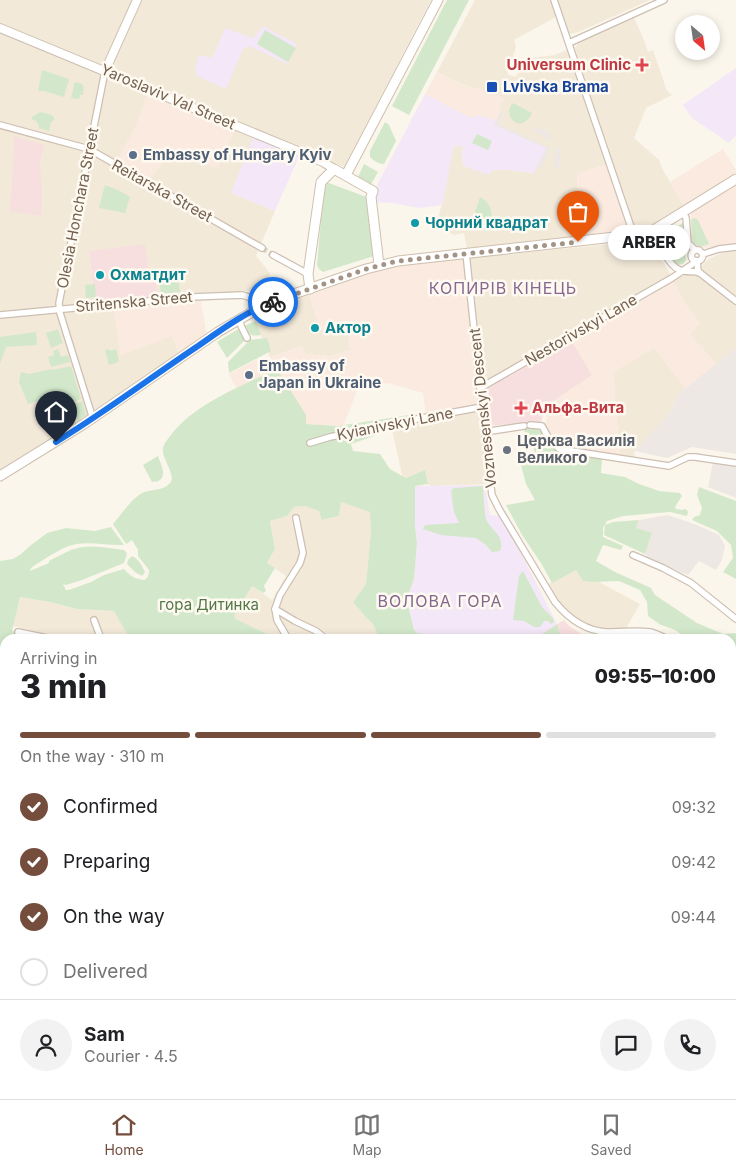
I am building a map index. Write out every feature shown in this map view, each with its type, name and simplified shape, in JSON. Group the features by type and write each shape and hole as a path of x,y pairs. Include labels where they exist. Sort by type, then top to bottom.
{"main road":[{"path":"346,175 438,0"},
{"path":"310,289 308,274 321,182 334,169 373,191 371,197 372,212 379,265"},
{"path":"0,476 92,419 182,356 240,319 268,304 379,265 398,261 642,234 652,231 736,179"}],"street":[{"name":"Olesia Honchara Street","path":"92,419 59,308 105,71 137,0"},
{"path":"554,0 634,236"},
{"path":"569,43 664,0"},
{"name":"Yaroslaviv Val Street","path":"0,28 306,154 334,169"},
{"name":"Reitarska Street","path":"0,125 89,149 262,248"},
{"path":"683,212 686,218 688,243 695,250 699,250 703,254"},
{"path":"652,231 672,265 683,272 695,271 736,301"},
{"path":"703,254 736,246"},
{"path":"695,250 691,257 697,262 700,274"},
{"name":"Voznesenskyi Descent","path":"466,253 492,495 560,608 576,622 597,631 629,631 655,634"},
{"path":"697,262 702,259 703,254"},
{"path":"273,255 308,274"},
{"name":"Nestorivskyi Lane","path":"480,388 683,272 697,262"},
{"name":"Stritenska Street","path":"0,315 192,296 242,295 268,304"},
{"path":"240,319 241,326 248,338"},
{"name":"Kyianivskyi Lane","path":"310,443 411,420 482,407"},
{"path":"484,432 527,426 542,426 548,437 559,448 669,466 688,457 736,463"},
{"path":"285,634 277,620 275,609 280,595 300,563 303,553 296,518"},
{"path":"633,555 691,583 736,619"},
{"path":"275,609 320,634"},
{"path":"94,620 99,634"},
{"path":"18,632 28,634"}],"shaded area":[{"path":"0,0 431,0 344,167 257,130 231,193 275,211 256,256 270,273 262,290 157,298 154,274 149,274 89,251 95,306 113,305 172,336 180,356 80,424 0,470"},
{"path":"475,0 550,0 556,17 514,40 516,47 507,74 515,77 531,58 555,55 567,50 607,164 577,174 580,237 467,249 464,233 454,235 436,226 445,192 453,145 463,147 463,166 489,174 491,170 534,173 494,125 500,112 481,90 459,83 437,72"},
{"path":"557,0 650,0 571,34 567,31"},
{"path":"634,18 648,52 653,50 667,91 672,95 646,108 634,138 659,160 683,205 649,226 640,229 634,226 575,48 581,41"},
{"path":"263,26 297,44 287,64 250,46 243,49 226,89 197,76 195,68 199,55 212,58 225,28 253,38"},
{"path":"736,68 736,135 729,143 692,118 683,105"},
{"path":"437,72 459,83 504,98 496,120 475,115 473,119 425,94"},
{"path":"149,91 235,129 218,169 174,150 149,181 116,162 134,129"},
{"path":"425,94 473,119 475,115 496,120 494,125 546,148 534,173 492,170 489,175 463,166 463,147 454,145 442,205 420,208 373,202 375,189"},
{"path":"500,112 503,113 499,124 551,148 541,168 537,166 545,148 494,125"},
{"path":"534,128 548,131 553,141 548,141 543,135 532,131"},
{"path":"254,135 300,154 275,211 231,193"},
{"path":"14,136 44,145 40,162 41,216 9,211"},
{"path":"559,147 560,167 554,169 555,148"},
{"path":"723,149 736,172 683,205 670,182"},
{"path":"607,164 626,219 625,228 619,233 580,237 577,174"},
{"path":"736,184 736,245 702,248 693,245 691,242 691,213"},
{"path":"649,238 672,277 481,385 468,258 611,244"},
{"path":"145,244 149,274 155,274 157,298 95,303 89,251"},
{"path":"736,250 736,296 703,272 702,266 709,259 726,251"},
{"path":"461,257 464,259 478,406 426,415 423,393 388,383 358,386 343,426 306,424 270,357 302,346 305,354 317,355 331,356 350,350 347,322 321,331 309,295 390,267"},
{"path":"688,274 698,276 736,302 736,348 717,364 690,335 700,323 688,308 673,281"},
{"path":"673,281 688,308 700,323 690,335 717,364 686,389 654,348 613,372 620,456 557,444 545,427 549,403 592,375 570,338"},
{"path":"309,295 320,329 347,322 350,350 331,356 305,354 302,346 270,357 253,317 265,310"},
{"path":"200,297 207,336 180,356 172,336 120,356 113,305"},
{"path":"570,338 592,375 550,403 548,412 543,414 541,424 527,423 487,426 483,391 486,387"},
{"path":"654,348 686,389 679,394 669,414 635,451 634,458 620,456 613,372"},
{"path":"736,348 736,454 692,447 667,458 635,451 669,414 679,394"},
{"path":"261,357 270,375 238,391 229,374"},
{"path":"478,409 488,484 431,486 428,484 425,471 406,478 402,475 391,425"},
{"path":"713,462 736,466 736,498 708,487"},
{"path":"485,485 490,515 502,518 557,624 543,634 417,633 414,630 408,605 408,596 414,579 417,543 415,486"},
{"path":"341,502 370,511 371,531 366,584 353,602 373,624 377,634 267,634 236,619 234,616 252,586 272,600 286,576 267,563 275,549 270,521 287,516 293,507 305,506 319,511 323,520 339,516"},
{"path":"668,515 719,535 725,546 722,560 716,570 699,561 688,575 649,559 645,554 650,540 636,528 639,520"},
{"path":"573,568 640,604 625,630 607,630 583,625 559,606 547,585"},
{"path":"20,597 77,609 114,611 132,634 46,634 13,626"},
{"path":"564,620 581,634 541,634"}],"green space":[{"path":"447,0 469,0 409,115 392,106"},
{"path":"265,30 296,48 288,62 257,44"},
{"path":"42,70 69,79 64,97 38,91"},
{"path":"75,82 82,84 84,88 83,95 80,95 79,99 71,98"},
{"path":"513,103 532,113 523,123 517,123 509,114"},
{"path":"40,112 52,115 55,119 51,122 49,131 39,128 36,121 32,119 32,117"},
{"path":"385,122 389,125 396,141 384,164 378,163 370,157 370,151"},
{"path":"477,134 492,141 488,150 472,143"},
{"path":"364,164 378,172 370,186 357,179"},
{"path":"326,182 369,198 369,220 374,256 323,272 317,265 324,184"},
{"path":"105,185 130,197 125,213 99,208"},
{"path":"480,197 489,205 492,217 472,222"},
{"path":"694,218 698,220 709,244 699,246 693,243 691,220"},
{"path":"683,223 686,260 683,264 677,265 659,237"},
{"path":"178,275 180,292 161,294 159,277"},
{"path":"95,284 96,297 86,298 85,285"},
{"path":"256,321 261,335 255,336 250,334 244,326"},
{"path":"240,328 245,338 244,341 227,358 217,342"},
{"path":"58,329 63,343 51,348 46,333"},
{"path":"36,332 37,345 6,347 0,364 0,337"},
{"path":"267,338 271,351 229,373 228,362 250,340"},
{"path":"58,349 61,357 68,355 70,362 51,367 48,357 54,355 53,351"},
{"path":"109,349 110,351 116,349 119,361 109,365 105,350"},
{"path":"71,366 81,399 52,412 40,413 38,401 28,404 19,382 21,372 29,374"},
{"name":"гора Дитинка","path":"277,369 306,415 306,424 338,426 409,415 409,418 376,425 377,435 351,444 353,451 380,454 390,469 406,478 425,470 428,484 415,486 417,543 414,579 408,596 408,605 414,630 417,633 425,634 377,634 373,624 353,602 366,584 371,531 370,512 341,502 339,516 322,520 319,511 305,506 294,507 287,516 270,521 275,549 267,563 275,568 264,586 266,591 263,593 252,586 234,616 236,619 267,634 127,634 114,611 77,609 20,597 12,631 24,634 0,634 0,561 13,559 47,533 66,528 95,531 111,527 124,545 76,544 56,552 35,565 30,571 77,548 98,547 124,550 127,554 124,563 82,580 66,585 63,584 66,590 124,569 135,578 144,580 148,576 149,570 138,556 138,550 132,540 126,544 113,524 130,503 142,493 161,489 170,483 172,476 164,457 163,448 166,441 181,424 205,405"},
{"path":"82,401 86,415 78,421 69,407"},
{"path":"531,427 541,428 551,445 558,452 602,458 601,473 625,477 659,491 680,493 682,496 675,507 676,509 686,509 688,512 687,516 670,512 623,516 607,521 603,528 603,537 623,546 621,550 603,545 596,561 615,572 651,588 655,595 697,623 723,634 681,634 661,625 648,616 647,602 640,590 619,581 583,581 576,570 552,583 506,505 535,500 526,484 520,462 535,452 524,430"},
{"path":"158,456 163,475 159,481 152,482 143,465"},
{"path":"483,486 486,519 499,536 501,541 500,551 492,552 476,538 441,535 423,529 425,525 459,523 454,512 451,491 454,488"},
{"path":"699,487 736,501 736,579 723,572 733,558 731,545 717,531 692,520 700,515 702,508 697,495"},
{"path":"639,520 636,528 652,533 645,554 604,535 605,525 613,522"},
{"path":"132,556 138,561 145,572 142,576 127,564"},
{"path":"523,571 542,607 553,618 554,622 551,624 548,621 544,621 540,627 534,627 524,621 513,620 519,576"},
{"path":"557,624 560,634 543,634"}],"tunnel":[{"path":"262,248 273,255"}],"way so far":[{"path":"273,302 366,269 398,261 578,242"}],"place":[{"name":"Universum Clinic","path":"642,65"},
{"name":"Lvivska Brama","path":"492,87"},
{"name":"Embassy of Hungary Kyiv","path":"133,155"},
{"name":"Чорний квадрат","path":"415,223"},
{"name":"ARBER","path":"578,242"},
{"name":"Охматдит","path":"100,275"},
{"name":"Актор","path":"315,328"},
{"name":"Embassy of Japan in Ukraine","path":"249,375"},
{"name":"Альфа-Вита","path":"521,408"},
{"name":"Церква Василія Великого","path":"507,450"}],"district":[{"name":"КОПИРІВ КІНЕЦЬ","path":"503,288"},
{"name":"ВОЛОВА ГОРА","path":"440,601"}],"route":[{"path":"56,442 218,332 273,302"}]}
